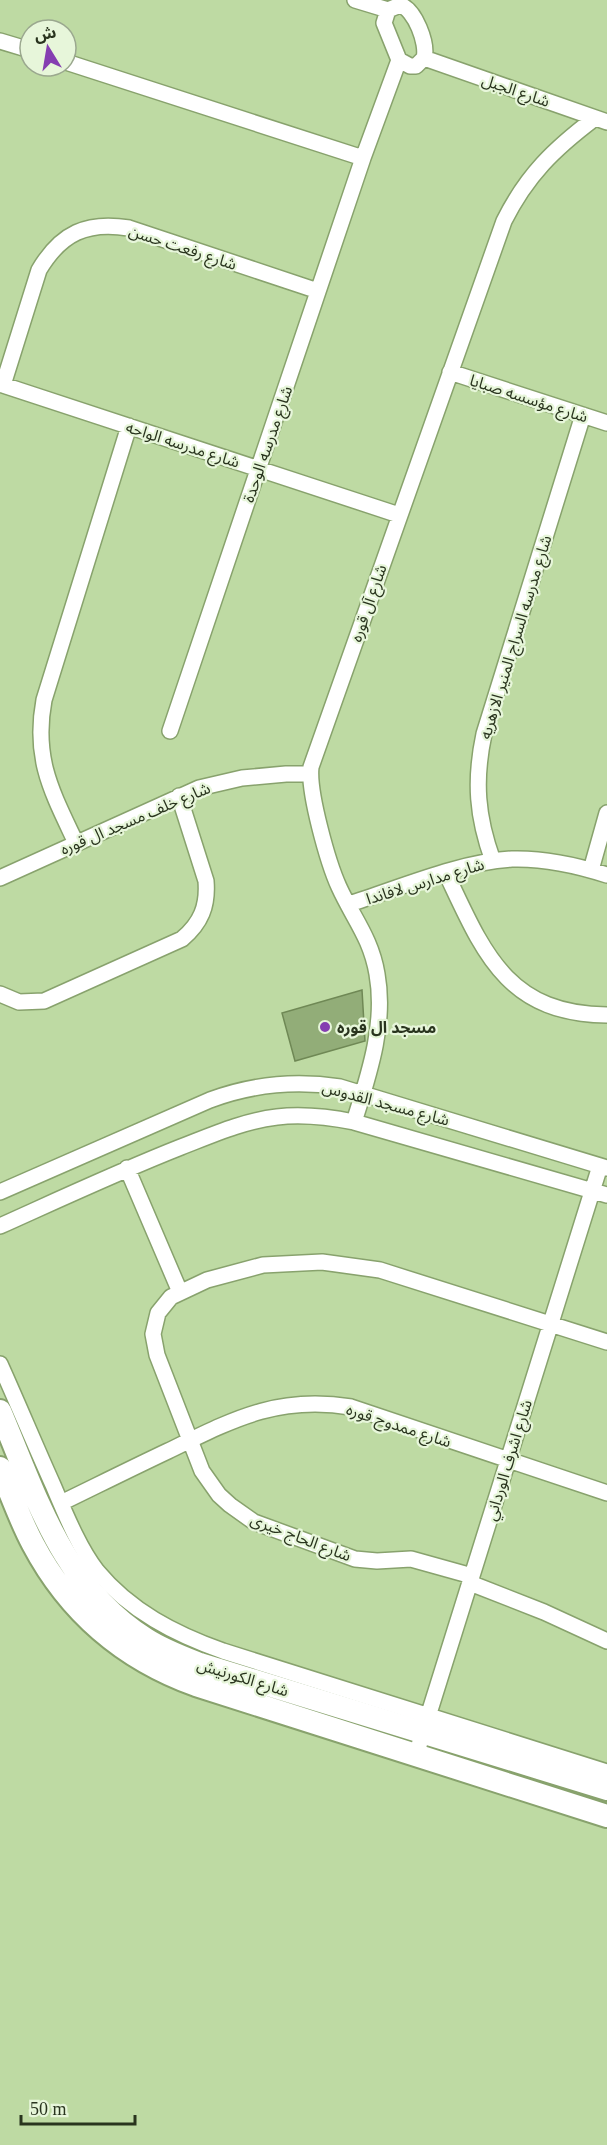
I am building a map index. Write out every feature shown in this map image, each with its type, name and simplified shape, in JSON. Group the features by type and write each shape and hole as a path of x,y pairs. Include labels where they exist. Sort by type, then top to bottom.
{"street":[{"path":"355,0 397,5 409,9 414,16 424,46 424,58 421,63 410,66 399,60 384,23 397,5"},
{"path":"0,41 18,46"},
{"name":"شارع الجبل","path":"424,58 601,120"},
{"path":"78,66 363,158 399,60"},
{"name":"شارع آل قوره","path":"354,1122 379,1028 380,991 370,946 339,887 332,868 311,788 310,774 313,761 504,221 514,200 549,155 601,120"},
{"name":"شارع مدرسه الوحدة","path":"170,730 363,158"},
{"name":"شارع رفعت حسن","path":"1,385 39,270 48,254 60,241 93,226 111,225 129,228 318,291"},
{"name":"شارع مؤسسه صبايا","path":"450,372 607,423"},
{"name":"شارع مدرسه الواحه","path":"1,385 399,515"},
{"name":"شارع مدرسه السراج المنير الازهريه","path":"493,861 485,841 479,809 477,776 484,734 583,415"},
{"path":"76,843 45,773 41,755 40,718 129,426"},
{"name":"شارع خلف مسجد ال قوره","path":"0,878 199,788 242,778 310,774"},
{"path":"0,994 19,1002 44,1001 182,939 192,930 205,907 206,881 179,796"},
{"path":"591,870 607,813"},
{"name":"شارع مدارس لافاندا","path":"349,904 446,873 493,861 532,859 572,865 607,875"},
{"path":"446,873 483,948 503,974 515,985 544,1003 560,1009 584,1014 607,1015"},
{"name":"شارع مسجد القدوس","path":"0,1192 210,1100 246,1088 274,1084 303,1083 340,1087 604,1167"},
{"name":"شارع مسجد القدوس","path":"0,1226 127,1168 227,1129 256,1120 295,1115 354,1122 600,1192"},
{"name":"شارع اشرف الورداني","path":"416,1755 551,1323 600,1192 604,1167"},
{"path":"127,1168 180,1292 235,1271 273,1264 322,1262 380,1270 607,1342"},
{"name":"شارع الحاج خيرى","path":"180,1292 171,1297 158,1314 153,1334 157,1355 196,1458 210,1484 230,1505 254,1522 355,1559 377,1561 411,1559 471,1580 607,1641"},
{"path":"0,1364 61,1503 96,1570 123,1597 154,1620 187,1638 426,1724 607,1772"},
{"name":"شارع ممدوح قوره","path":"61,1503 236,1418 293,1404 332,1404 351,1407 607,1493"},
{"name":"شارع الكورنيش","path":"0,1411 42,1512 65,1558 88,1590 123,1624 147,1640 173,1654 200,1664 426,1724 607,1789"},
{"name":"شارع الكورنيش","path":"0,1468 45,1566 79,1611 114,1642 153,1667 174,1677 607,1816"}],"building":[{"name":"مسجد ال قوره","path":"362,990 365,1041 295,1061 282,1013"}],"place":[{"name":"مسجد ال قوره","path":"325,1027"}]}
